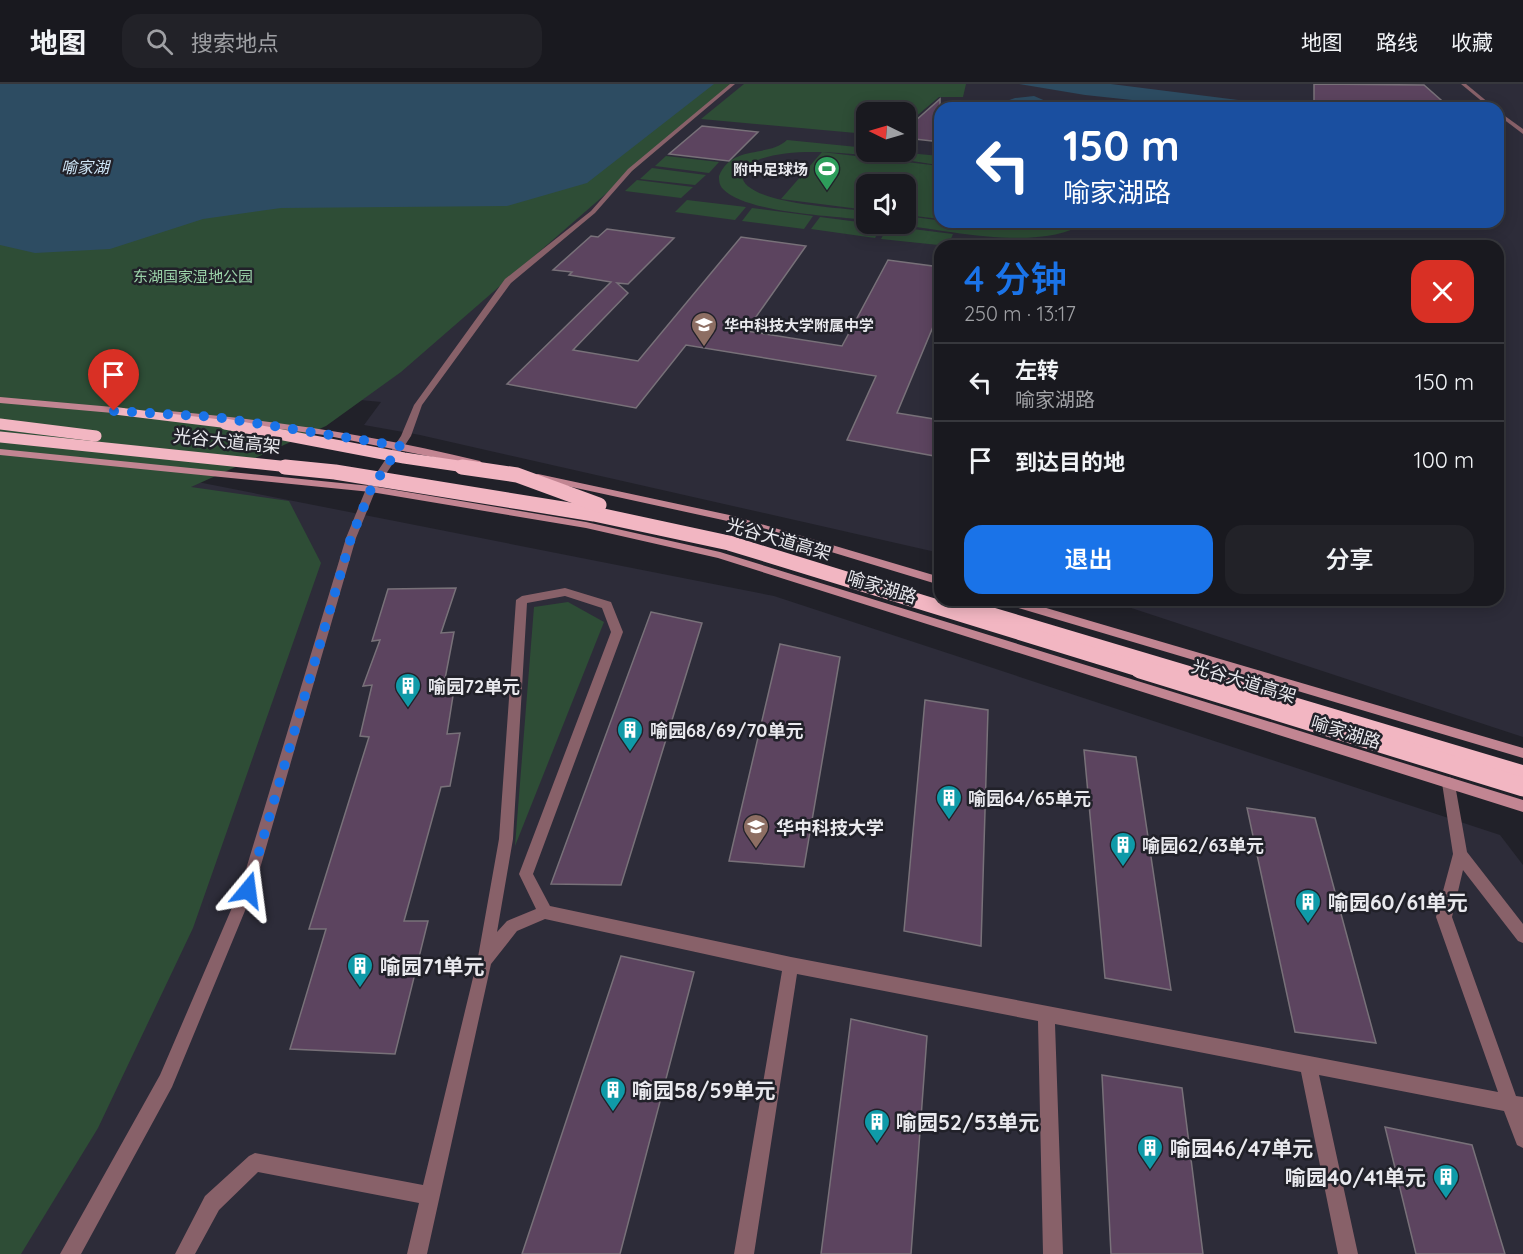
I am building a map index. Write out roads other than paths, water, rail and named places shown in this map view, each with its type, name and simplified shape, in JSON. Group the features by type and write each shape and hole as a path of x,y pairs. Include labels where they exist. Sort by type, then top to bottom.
{"highway":[{"path":"114,411 225,424 405,458 517,475 599,505"},
{"name":"光谷大道高架","path":"0,424 343,465 599,505 734,534 934,595"},
{"name":"光谷大道高架","path":"0,437 335,472 594,514 729,543 1523,787"},
{"name":"光谷大道高架","path":"970,606 1523,773"}],"main road":[{"name":"喻家湖路","path":"0,400 114,411 216,417 400,446 734,519 934,578"},
{"name":"喻家湖路","path":"0,452 371,489 586,525 720,555 1523,806"},
{"name":"喻家湖路","path":"1026,606 1523,753"}],"street":[{"path":"70,1254 166,1081 248,890 351,538 371,489 406,436 418,405 508,281 593,212 630,170 733,84"},
{"path":"1463,84 1486,102"},
{"path":"1504,117 1521,130"},
{"path":"417,1254 484,960 506,839 522,600 565,592 607,605 617,632 526,873 545,912"},
{"path":"1449,783 1461,854 1444,917 1517,1105 1523,1139"},
{"path":"1461,854 1523,936"},
{"path":"484,960 512,926 545,912 791,965 1517,1105"},
{"path":"744,1254 791,965"},
{"path":"1046,1014 1053,1254"},
{"path":"1308,1064 1348,1254"},
{"path":"185,1254 212,1203 255,1162 430,1196"}],"water":[{"name":"喻家湖","path":"0,84 714,84 587,183 507,206 281,208 203,219 110,249 35,253 0,245"},
{"path":"1019,84 1111,84 1255,102 1151,102 1085,95"},
{"path":"1034,96 1048,102 1004,102"}],"place":[{"name":"附中足球场","path":"827,192"},
{"name":"华中科技大学附属中学","path":"704,348"},
{"name":"喻园72单元","path":"408,709"},
{"name":"喻园68/69/70单元","path":"630,753"},
{"name":"喻园64/65单元","path":"949,821"},
{"name":"华中科技大学","path":"756,850"},
{"name":"喻园62/63单元","path":"1123,868"},
{"name":"喻园60/61单元","path":"1308,925"},
{"name":"喻园71单元","path":"360,989"},
{"name":"喻园58/59单元","path":"613,1113"},
{"name":"喻园52/53单元","path":"877,1145"},
{"name":"喻园46/47单元","path":"1150,1171"},
{"name":"喻园40/41单元","path":"1446,1200"}],"park label":[{"name":"东湖国家湿地公园","path":"193,276"}]}
